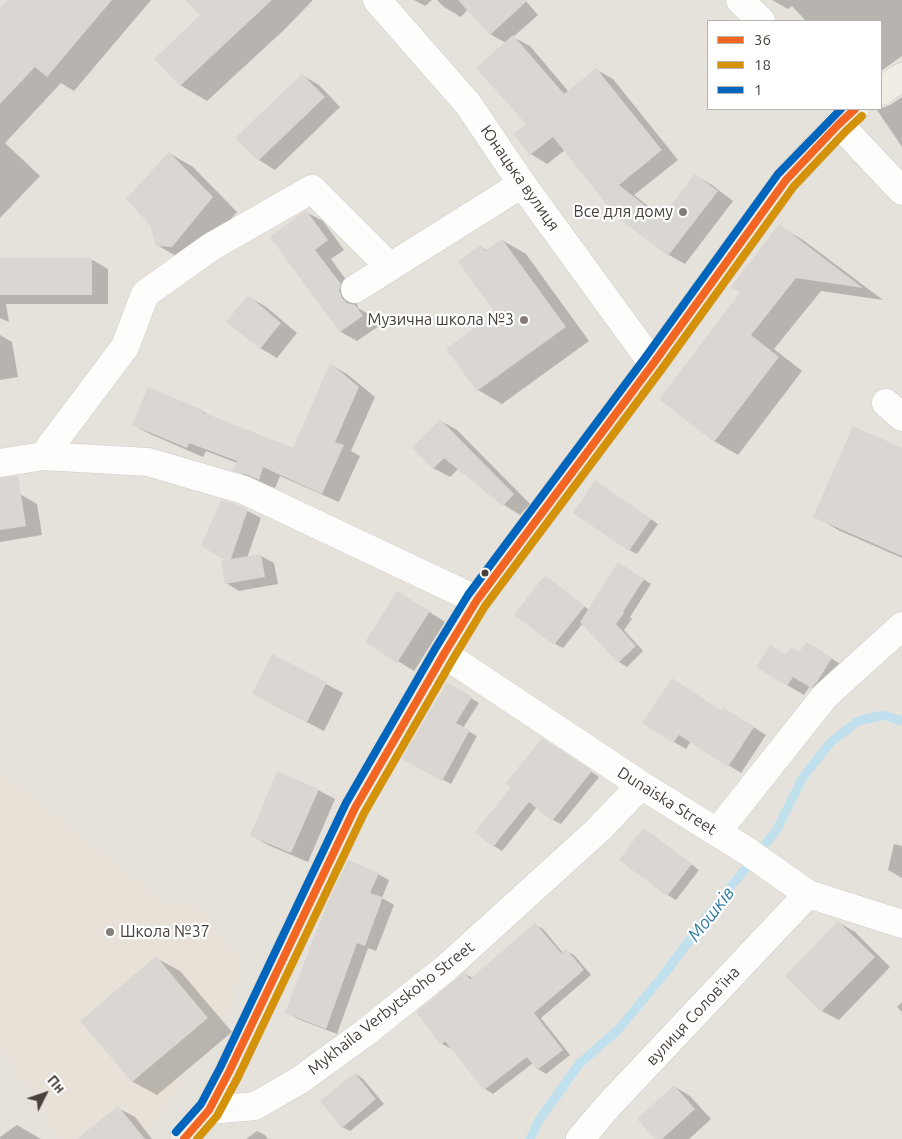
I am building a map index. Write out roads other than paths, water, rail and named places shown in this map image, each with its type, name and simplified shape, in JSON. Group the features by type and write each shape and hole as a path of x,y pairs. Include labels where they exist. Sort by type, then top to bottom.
{"main road":[{"path":"882,90 902,77"},
{"path":"184,1139 209,1110 355,808 477,600 653,364 786,180 847,116"}],"street":[{"name":"Юнацька вулиця","path":"377,0 468,104 522,184 653,364"},
{"path":"740,0 760,20"},
{"path":"847,116 902,191"},
{"path":"355,289 522,184"},
{"path":"43,456 125,347 145,294 211,247 312,189 390,267"},
{"path":"0,463 43,456 148,462 244,490 477,600"},
{"path":"717,832 825,696 902,626"},
{"name":"Dunaiska Street","path":"444,654 641,785 747,851 808,894 902,924"},
{"name":"Mykhaila Verbytskoho Street","path":"209,1110 255,1106 300,1080 366,1032 446,968 598,830 641,785"},
{"name":"вулиця Солов'їна","path":"580,1139 609,1105 808,894"}],"waterway":[{"name":"Мошків","path":"530,1139 539,1120 580,1063 619,1029 776,831 803,777 831,742 858,721 883,715 902,721"}],"place":[{"name":"Все для дому","path":"683,212"},
{"name":"Музична школа №3","path":"524,320"},
{"name":"Школа №37","path":"110,932"}]}
